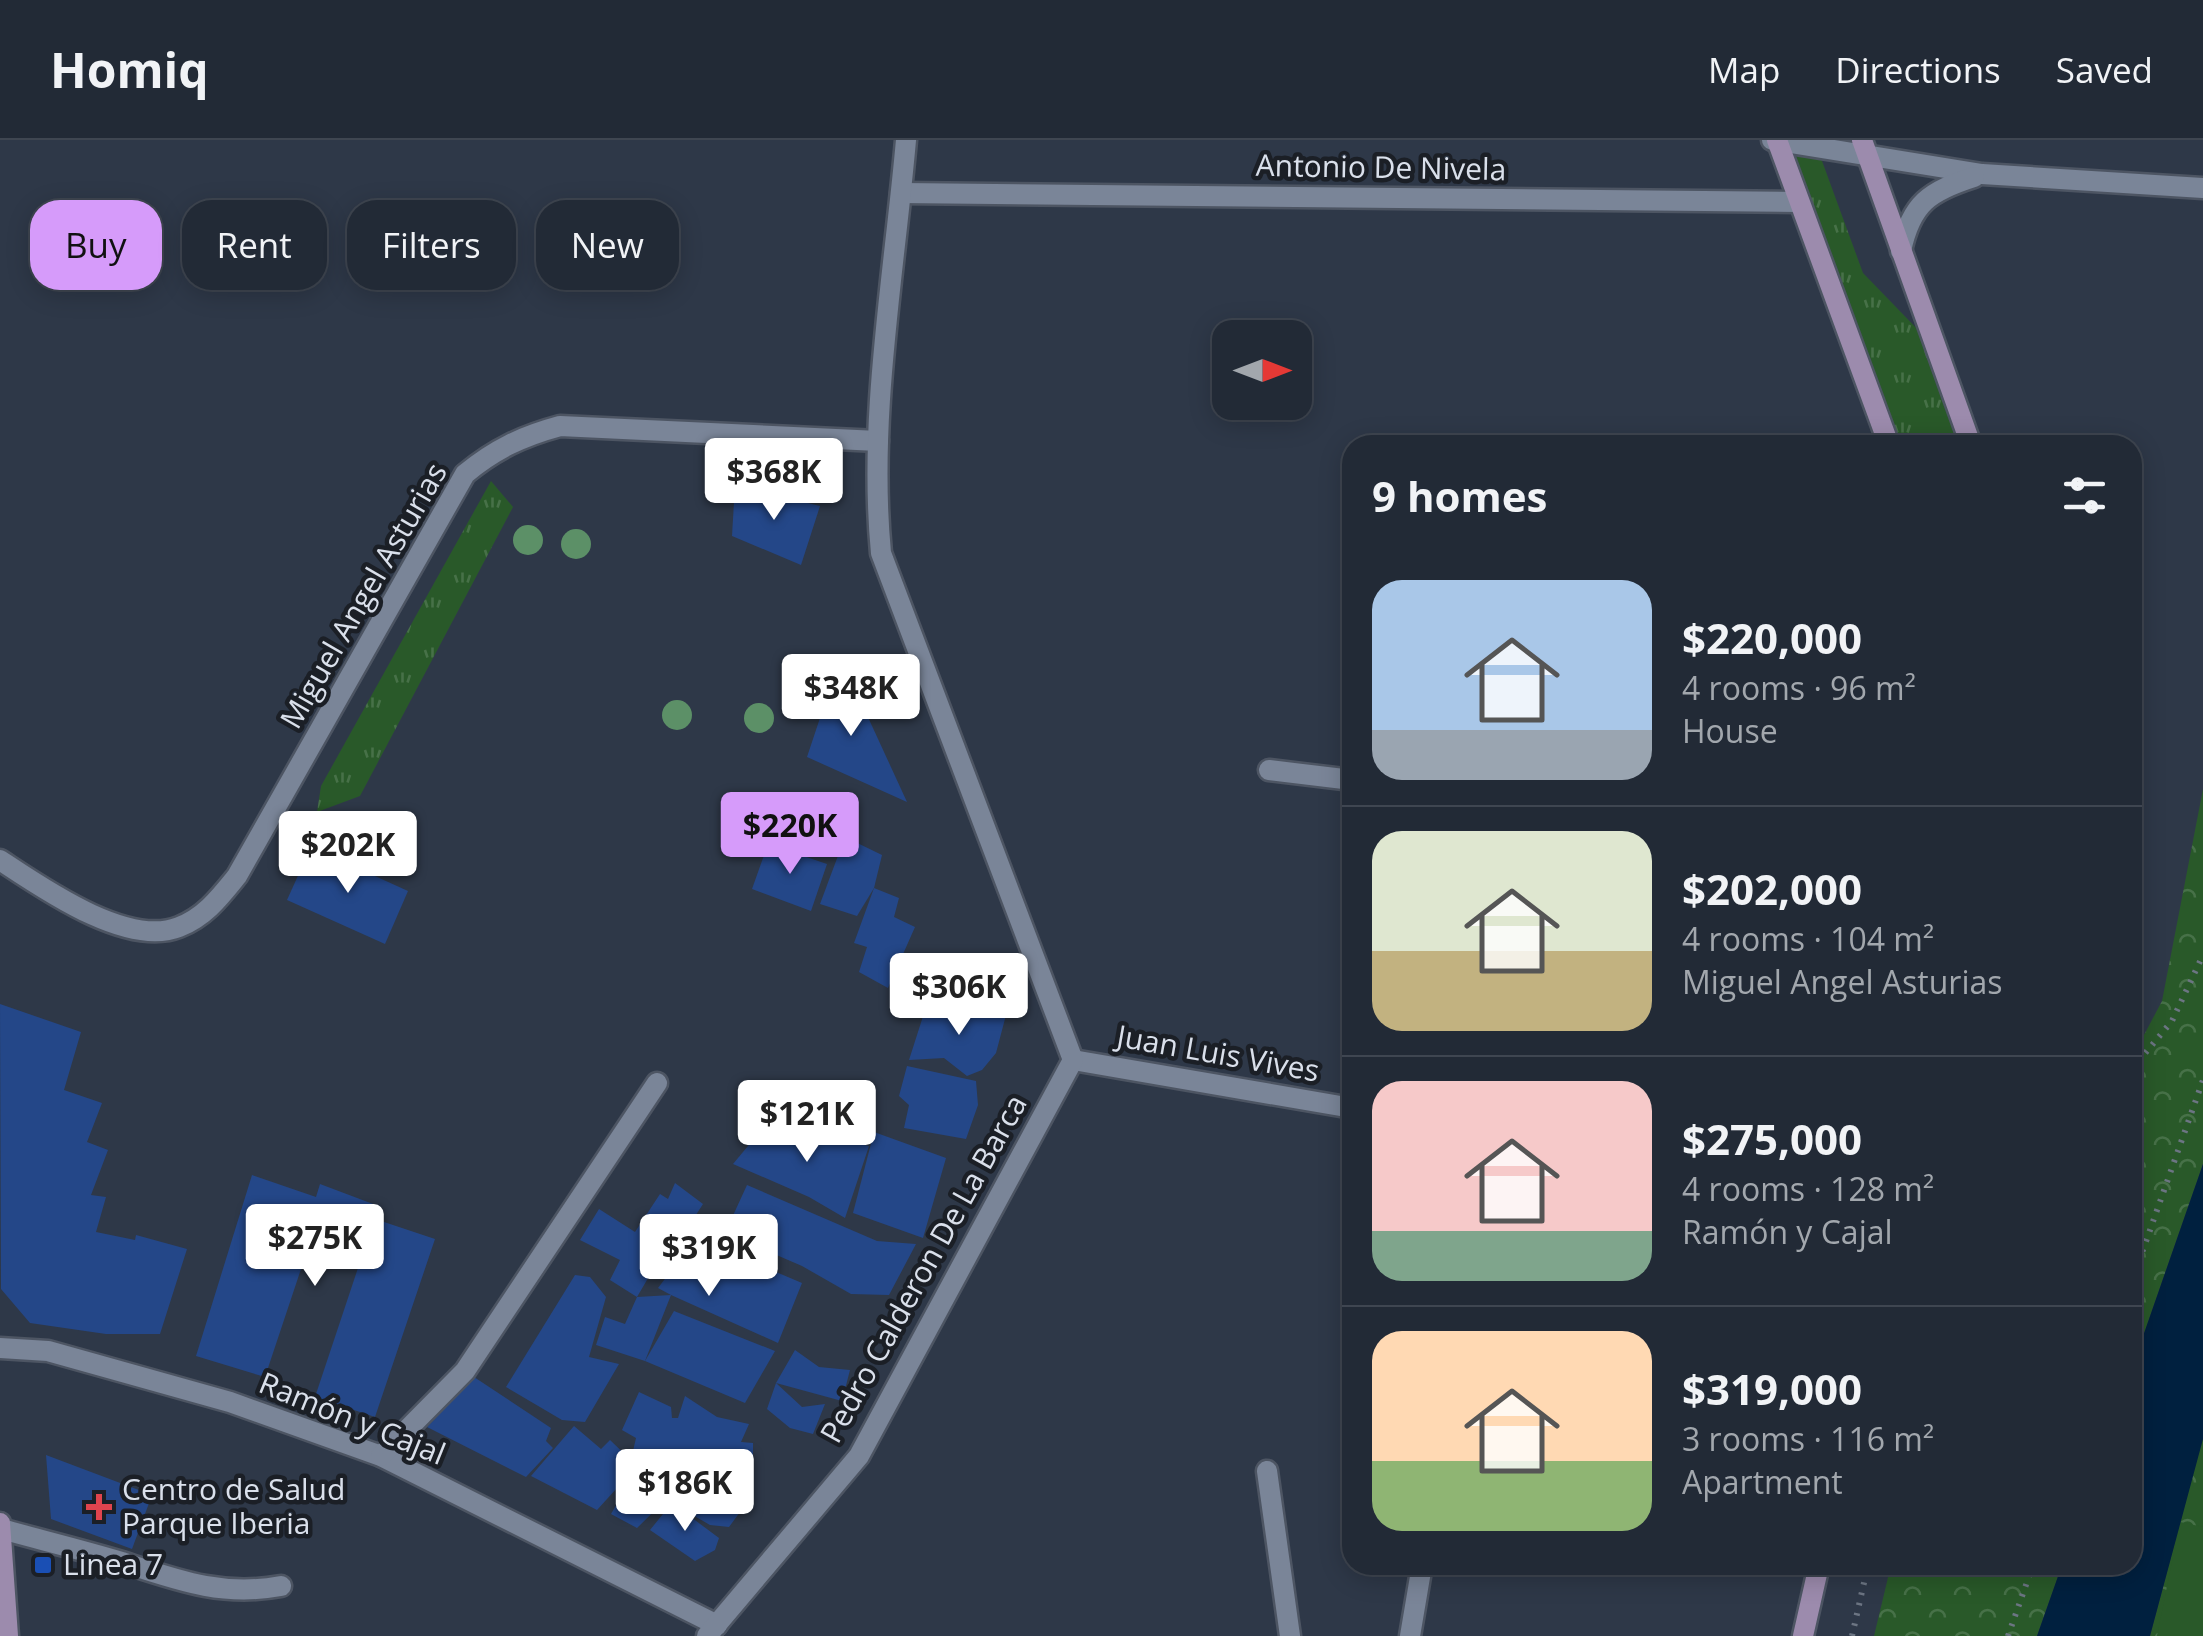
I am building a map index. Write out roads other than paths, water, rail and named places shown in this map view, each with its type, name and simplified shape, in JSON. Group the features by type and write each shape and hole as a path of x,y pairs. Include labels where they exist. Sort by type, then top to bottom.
{"main road":[{"path":"1775,140 1848,324 1886,435"},
{"path":"1864,148 1967,435"},
{"path":"0,1526 8,1636"},
{"path":"1803,1636 1818,1575"}],"street":[{"path":"906,140 878,441 876,500 881,554 1073,1060"},
{"path":"1775,140 1864,148 1982,174 2203,188"},
{"path":"1902,251 1907,223 1934,190 1982,174"},
{"name":"Antonio De Nivela","path":"902,193 1800,202"},
{"name":"Miguel Angel Asturias","path":"0,860 49,893 102,920 175,929 206,912 237,876 465,474 491,453 522,437 560,426 878,441"},
{"path":"1270,770 1342,779"},
{"name":"Juan Luis Vives","path":"1073,1060 1342,1106"},
{"name":"Pedro Calderon De La Barca","path":"712,1630 859,1456 1073,1060"},
{"path":"382,1456 465,1371 657,1083"},
{"name":"Ramón y Cajal","path":"0,1348 48,1351 212,1397 382,1456 712,1630"},
{"path":"1267,1471 1290,1636"},
{"path":"0,1526 177,1583 246,1592 281,1586"},
{"path":"1410,1636 1420,1575"}],"water":[{"path":"2203,1164 2203,1439 2150,1636 2037,1636 2058,1575 2142,1575 2142,1339"}],"place":[{"name":"Centro de Salud Parque Iberia","path":"99,1507"},
{"name":"Linea 7","path":"43,1565"}]}
